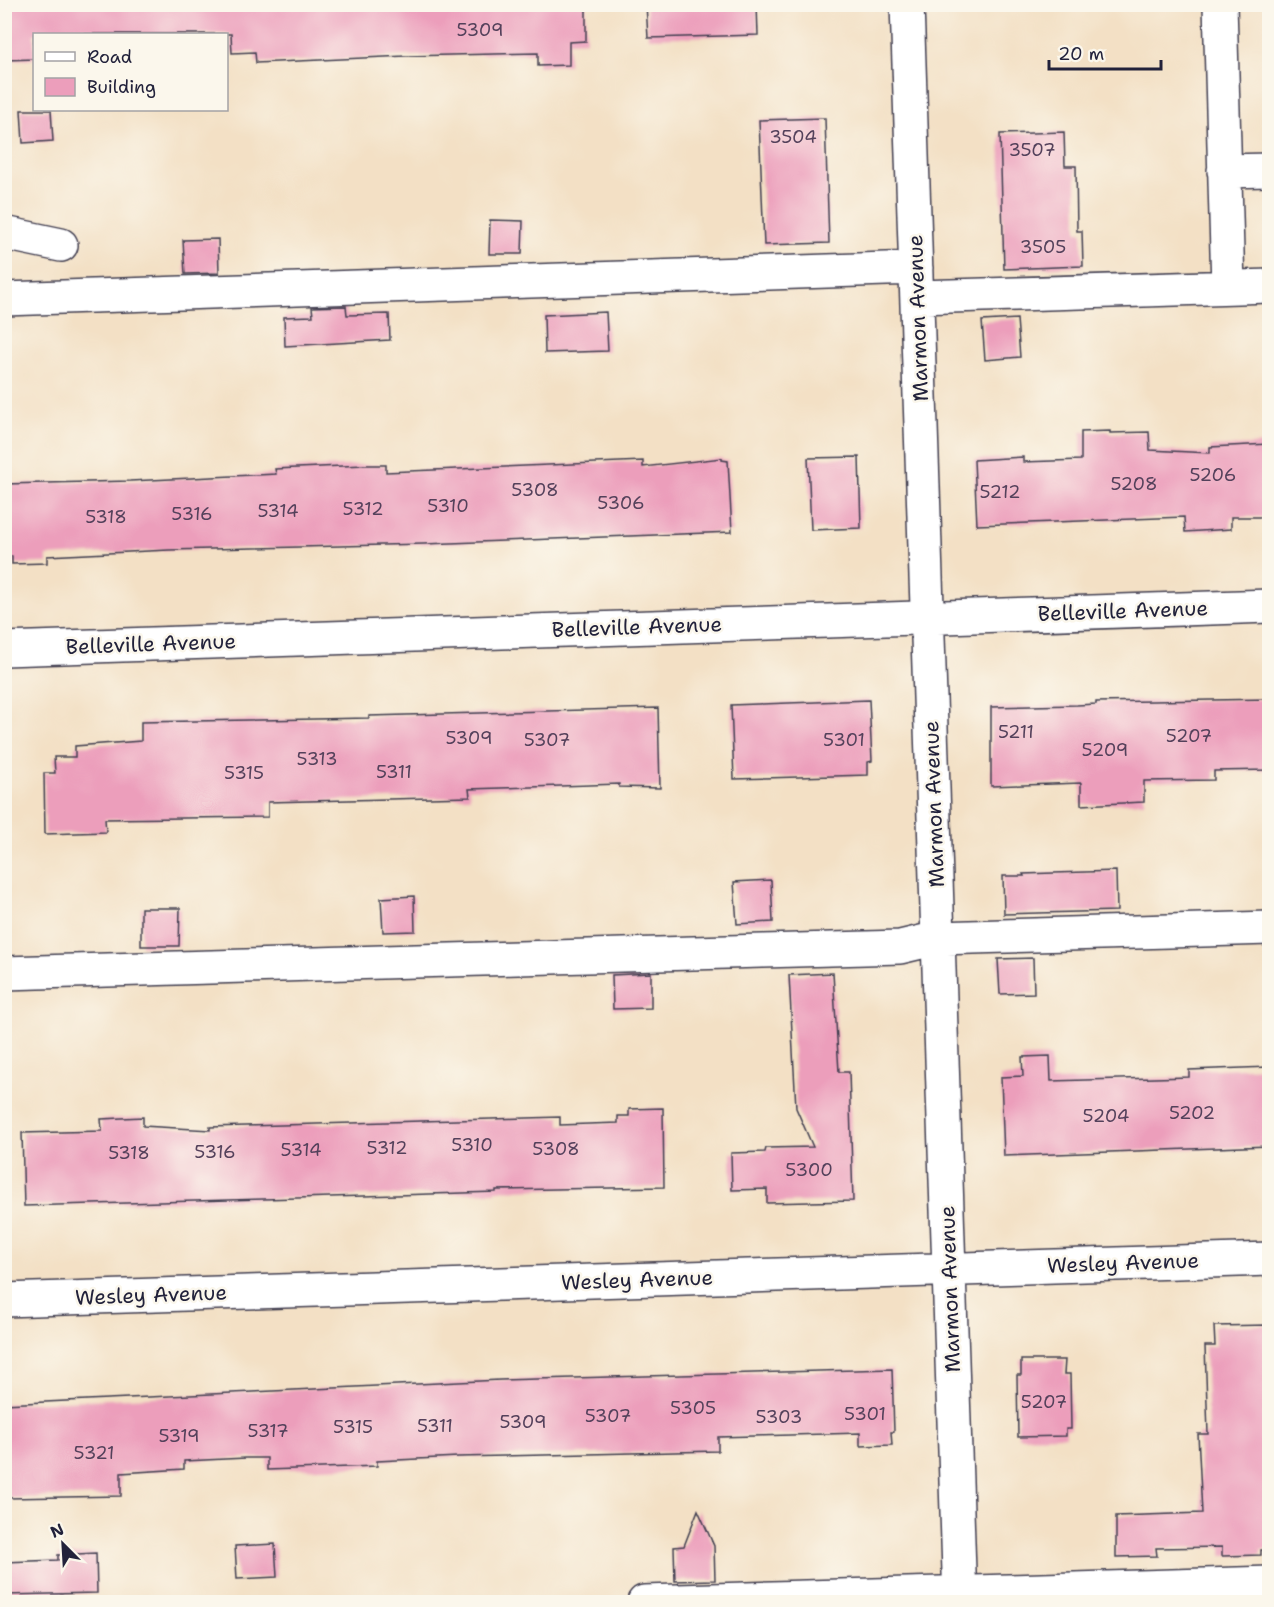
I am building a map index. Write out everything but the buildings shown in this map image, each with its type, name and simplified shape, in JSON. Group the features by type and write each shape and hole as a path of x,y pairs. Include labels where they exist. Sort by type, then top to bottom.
{"street":[{"name":"Marmon Avenue","path":"907,4 960,1598"},
{"path":"1220,4 1228,287"},
{"path":"1224,171 1269,170"},
{"path":"4,233 61,245"},
{"path":"4,299 916,283 1269,286"},
{"name":"Belleville Avenue","path":"4,649 1269,606"},
{"path":"4,973 900,947 938,938 1269,928"},
{"name":"Wesley Avenue","path":"4,1300 1269,1259"},
{"path":"644,1602 960,1598 1269,1584"}]}
